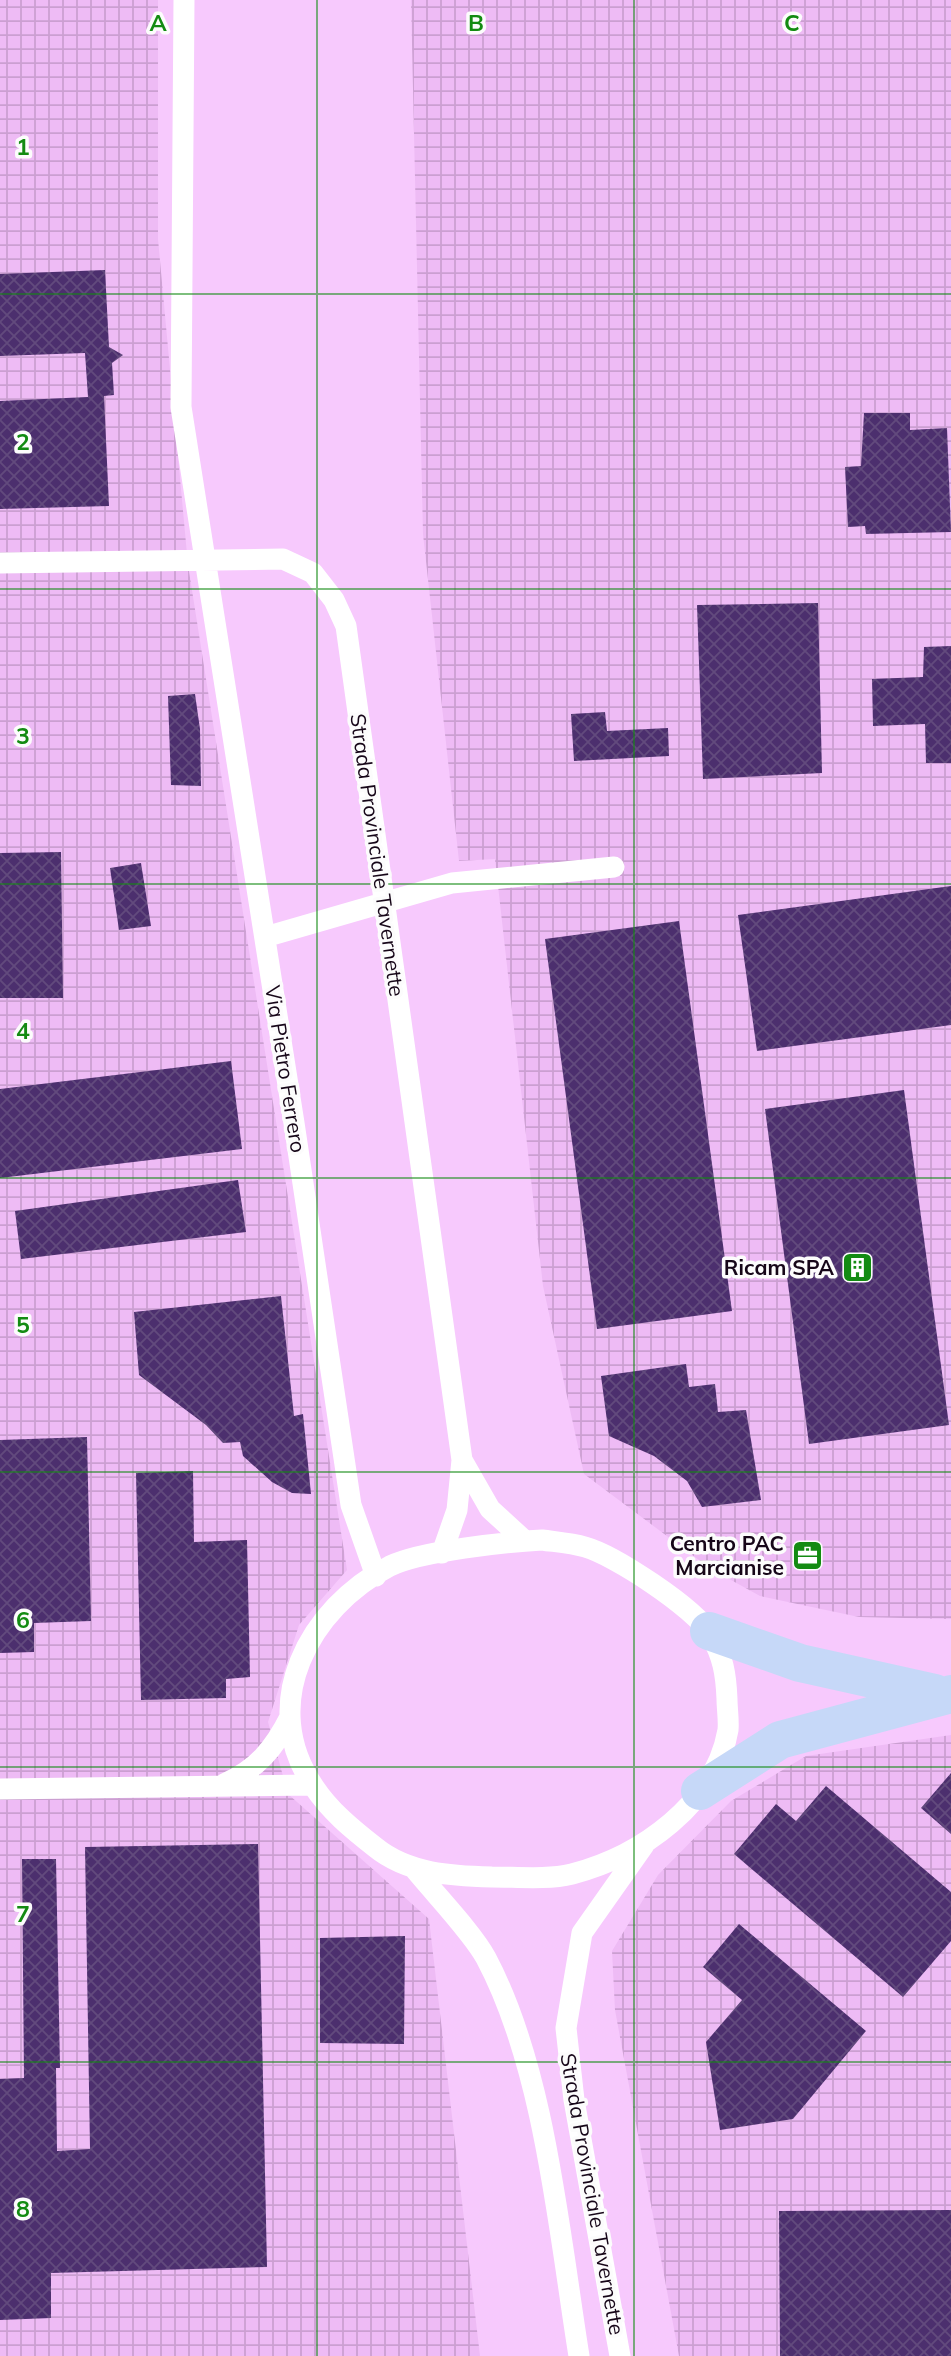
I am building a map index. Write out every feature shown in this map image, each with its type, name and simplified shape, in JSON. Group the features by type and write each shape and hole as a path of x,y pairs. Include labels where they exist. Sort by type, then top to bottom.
{"highway":[{"path":"709,1631 800,1663 948,1694"},
{"path":"700,1791 780,1740 948,1694"}],"street":[{"name":"Via Pietro Ferrero","path":"184,0 181,407 351,1505 376,1576"},
{"name":"Strada Provinciale Tavernette","path":"0,563 205,558 283,559 313,573 334,600 346,626 462,1460 457,1510 442,1553"},
{"path":"265,937 453,883 614,867"},
{"name":"Strada Provinciale Tavernette","path":"462,1460 490,1509 525,1541"},
{"path":"542,1540 586,1547 637,1573 709,1631 725,1665 728,1729 717,1762 700,1791 677,1818 646,1843 571,1874 533,1877 441,1876 379,1851 334,1813 312,1785 293,1744 288,1703 301,1659 322,1619 391,1566 442,1553 542,1540"},
{"path":"219,1786 242,1775 265,1758 290,1716"},
{"path":"0,1789 312,1785"},
{"name":"Strada Provinciale Tavernette","path":"620,2356 574,2100 566,2028 582,1933 646,1843"},
{"name":"Strada Provinciale Tavernette","path":"411,1866 486,1957 519,2041 543,2136 579,2356"}],"shaded area":[{"path":"0,0 158,0 158,239 188,565 347,1570 299,1625 268,1722 288,1794 429,1919 480,2356 0,2356"},
{"path":"411,0 951,0 951,1619 859,1617 760,1596 711,1569 584,1474 543,1286 495,859 459,861 423,534"},
{"path":"951,1735 951,2356 679,2356 615,2010 612,1951 658,1875 731,1801 806,1756"}],"building":[{"path":"105,270 109,347 123,355 112,363 114,395 104,396 109,506 0,509 0,401 88,397 85,353 0,356 0,274"},
{"path":"864,413 910,413 910,430 947,428 951,532 866,534 865,526 848,527 845,467 861,466"},
{"path":"818,603 822,773 703,779 697,605"},
{"path":"951,646 951,763 926,763 925,724 873,726 872,679 923,677 924,647"},
{"path":"195,694 200,729 201,786 171,785 168,696"},
{"path":"605,712 607,731 668,728 669,756 574,761 571,714"},
{"path":"61,852 63,998 0,998 0,853"},
{"path":"141,863 151,926 119,930 110,868"},
{"path":"951,886 951,1025 757,1051 738,915"},
{"path":"679,921 732,1311 597,1329 545,939"},
{"path":"231,1061 242,1149 0,1178 0,1089"},
{"name":"Ricam SPA","path":"904,1090 949,1425 809,1444 765,1109"},
{"path":"238,1180 246,1232 21,1259 15,1211"},
{"path":"281,1296 294,1416 303,1414 311,1494 292,1493 272,1482 243,1456 240,1442 223,1443 206,1425 139,1375 134,1312"},
{"path":"686,1364 689,1387 715,1384 718,1412 746,1410 761,1500 702,1507 687,1481 654,1456 609,1436 601,1376"},
{"path":"87,1437 91,1621 34,1623 34,1652 0,1653 0,1440"},
{"path":"193,1471 194,1542 247,1540 250,1677 226,1679 226,1698 141,1700 136,1473"},
{"path":"951,1773 951,1834 921,1808"},
{"path":"826,1786 951,1892 951,1941 903,1997 734,1854 776,1804 796,1821"},
{"path":"258,1844 267,2267 51,2273 51,2318 0,2320 0,2079 24,2078 22,1859 56,1859 60,2068 56,2068 57,2151 90,2149 85,1847"},
{"path":"739,1924 866,2031 793,2119 720,2130 706,2042 742,2000 703,1967"},
{"path":"405,1936 404,2044 320,2043 320,1938"},
{"path":"951,2210 951,2356 780,2356 779,2211"}],"place":[{"name":"Ricam SPA","path":"857,1267"},
{"name":"Centro PAC Marcianise","path":"807,1555"}]}
